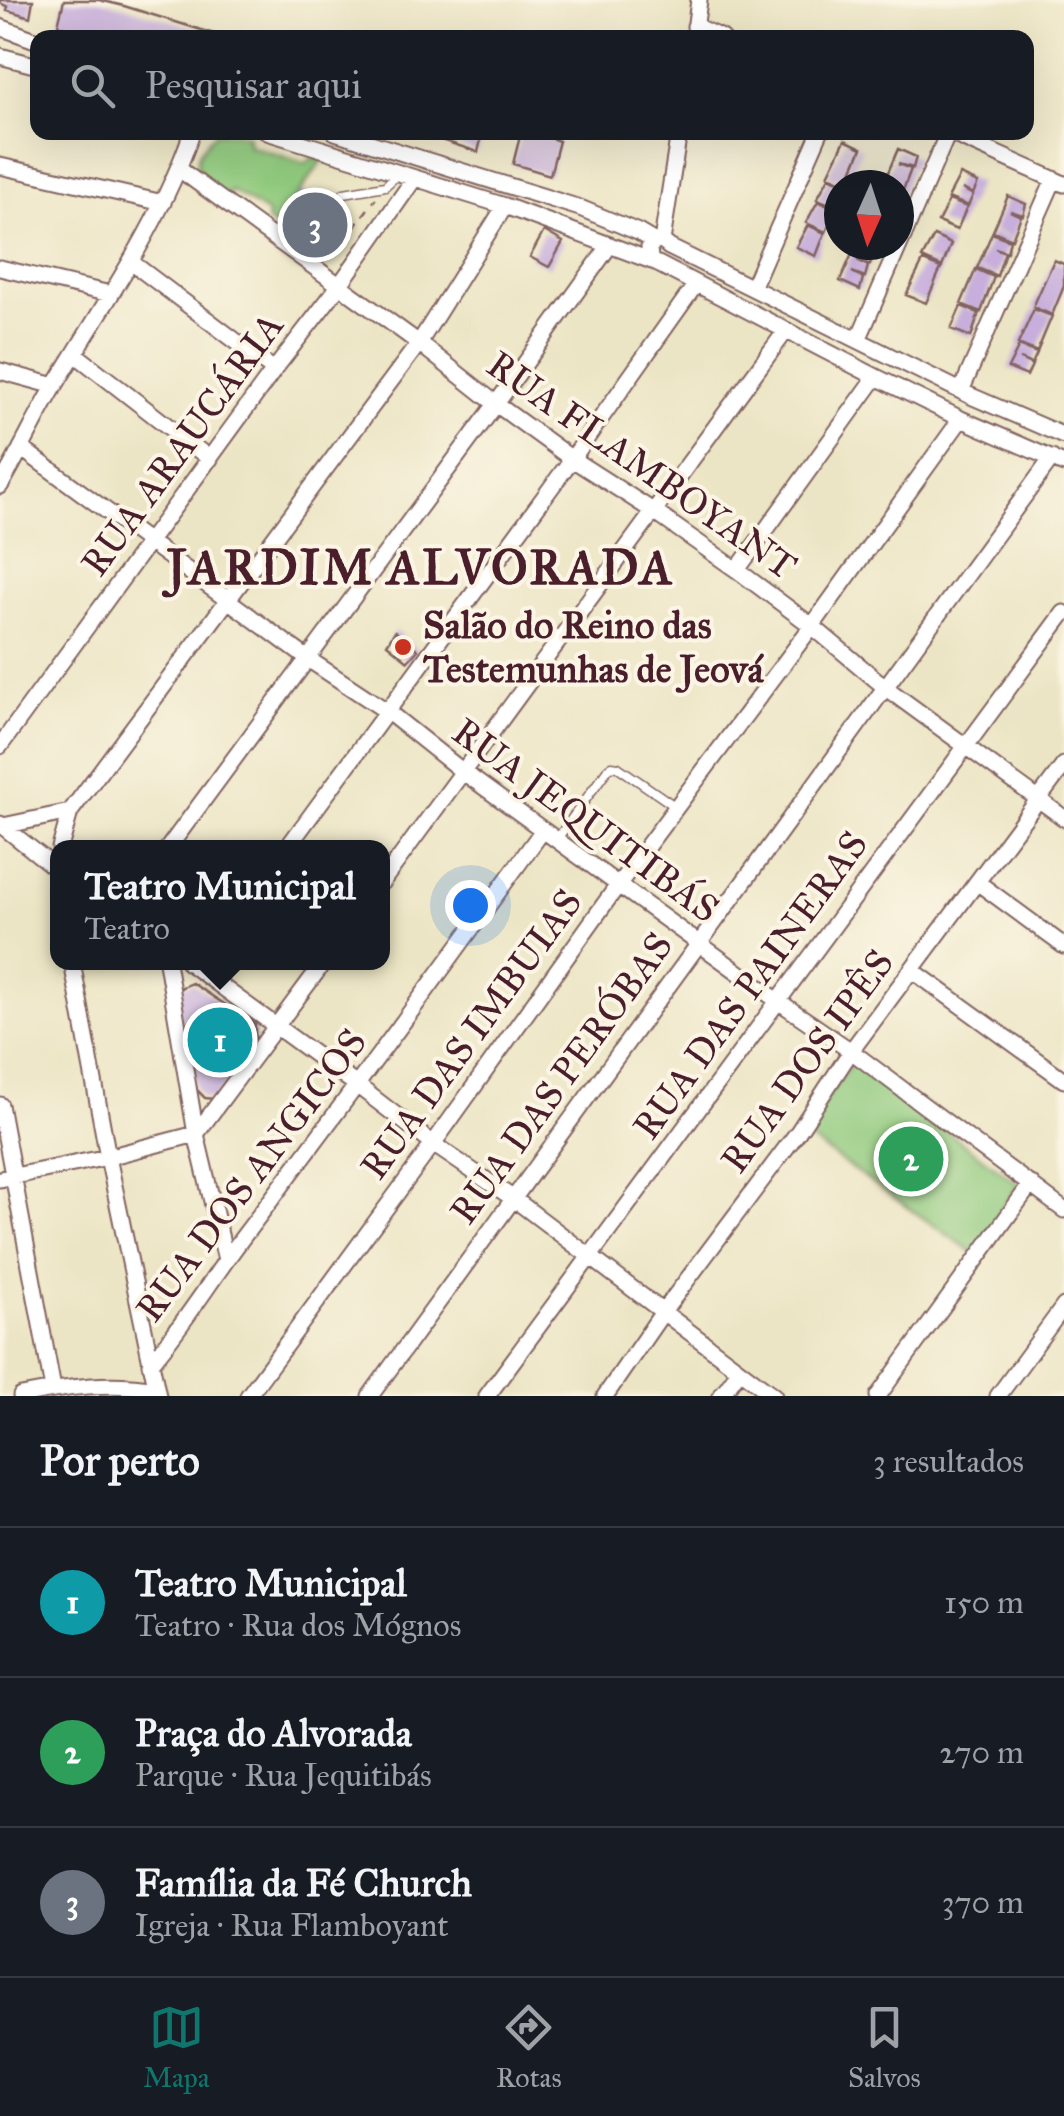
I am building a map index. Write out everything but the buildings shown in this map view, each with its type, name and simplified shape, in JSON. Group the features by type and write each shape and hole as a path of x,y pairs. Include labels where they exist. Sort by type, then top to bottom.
{"street":[{"path":"694,30 700,0"},
{"path":"0,28 30,39"},
{"path":"7,58 30,39"},
{"path":"2,481 131,262 180,169 189,140"},
{"path":"312,140 654,261 785,332 960,419 1058,462"},
{"path":"361,140 580,208 638,232 962,391 1064,436"},
{"path":"654,261 667,261 670,257 662,244 678,140"},
{"path":"752,288 817,140"},
{"path":"858,340 945,140"},
{"path":"962,391 1059,182 966,140"},
{"path":"0,166 162,203"},
{"name":"RUA FLAMBOYANT","path":"180,169 572,459 737,570 886,688 1064,818"},
{"name":"RUA ARAUCÁRIA","path":"0,746 339,286 407,176"},
{"path":"62,840 70,812 419,343 505,206"},
{"path":"174,840 610,245"},
{"path":"131,262 274,370"},
{"path":"0,268 110,294"},
{"path":"293,840 696,284"},
{"path":"390,871 785,332"},
{"path":"75,354 210,458"},
{"path":"0,372 55,386"},
{"path":"737,570 876,377"},
{"name":"RUA DAS IMBUIAS","path":"248,1396 960,419"},
{"name":"RUA JEQUITIBÁS","path":"21,448 308,659 388,712 462,771 1064,1210"},
{"name":"RUA DAS PERÓBAS","path":"370,1396 698,943 1058,462"},
{"name":"RUA DAS PAINERAS","path":"486,1396 1064,612"},
{"name":"RUA DOS IPÊS","path":"605,1396 798,1132 851,1051 1064,765"},
{"path":"2,825 70,812"},
{"path":"2,825 50,860"},
{"name":"RUA DOS ANGICOS","path":"150,1364 550,834"},
{"path":"977,882 1064,946"},
{"path":"21,1396 116,1384 157,1392 73,970"},
{"path":"168,970 196,1134 226,1260"},
{"path":"202,970 774,1396"},
{"path":"7,1177 196,1134 318,970"},
{"path":"912,970 1064,1080"},
{"path":"0,1106 7,1177 53,1389"},
{"path":"878,1396 1031,1184"},
{"path":"998,1396 1064,1306"},
{"path":"722,1396 739,1372"}],"lane":[{"path":"344,192 385,186 407,176"},
{"path":"550,834 612,766 676,808"}],"path":[{"path":"344,241 385,186"}],"green space":[{"path":"248,140 248,145 306,164 313,157 322,161 275,227 267,221 268,214 232,191 225,196 201,174 197,160 206,143"},
{"path":"852,1062 1019,1184 974,1253 802,1134"}],"place":[{"name":"Família da Fé Church","path":"315,225"},
{"name":"Salão do Reino das Testemunhas de Jeová","path":"403,647"},
{"name":"Teatro Municipal","path":"220,1040"},
{"name":"Praça do Alvorada","path":"911,1159"}],"district":[{"name":"JARDIM ALVORADA","path":"421,567"}]}
